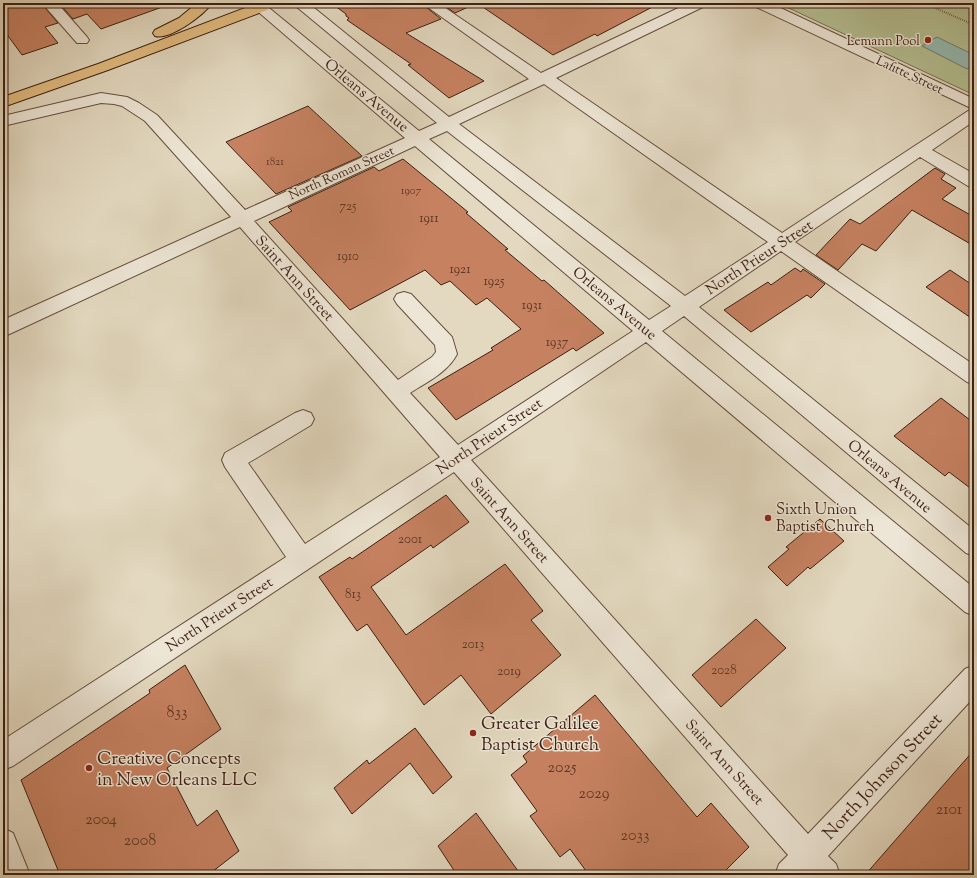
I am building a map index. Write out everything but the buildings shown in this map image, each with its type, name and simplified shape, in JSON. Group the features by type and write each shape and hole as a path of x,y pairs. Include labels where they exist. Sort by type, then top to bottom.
{"highway":[{"path":"3,91 101,62 175,26 193,14 205,3"},
{"path":"3,102 101,62 261,4"}],"street":[{"path":"49,3 82,40"},
{"name":"Orleans Avenue","path":"300,3 447,123 685,306 974,545"},
{"path":"429,3 542,78 974,376"},
{"name":"North Roman Street","path":"3,329 418,138 700,3"},
{"name":"Lafitte Street","path":"759,3 974,105"},
{"name":"Orleans Avenue","path":"261,4 418,138 974,604"},
{"name":"Saint Ann Street","path":"3,121 101,98 112,97 123,100 137,107 151,118 242,218 455,459 808,868"},
{"name":"North Prieur Street","path":"3,756 455,459 974,114"},
{"path":"920,150 974,182"},
{"path":"396,392 440,363 447,354 446,342 404,299"},
{"path":"302,560 234,460 303,419"},
{"name":"North Johnson Street","path":"808,868 974,678"},
{"path":"3,843 15,875"}],"path":[{"path":"924,3 974,25"}],"green space":[{"path":"778,3 974,3 974,95"}],"water":[{"path":"937,37 974,55 974,64 967,69 922,46"}],"place":[{"name":"Lemann Pool","path":"928,40"},
{"name":"Sixth Union Baptist Church","path":"768,518"},
{"name":"Greater Galilee Baptist Church","path":"473,733"},
{"name":"Creative Concepts in New Orleans LLC","path":"89,768"}]}
